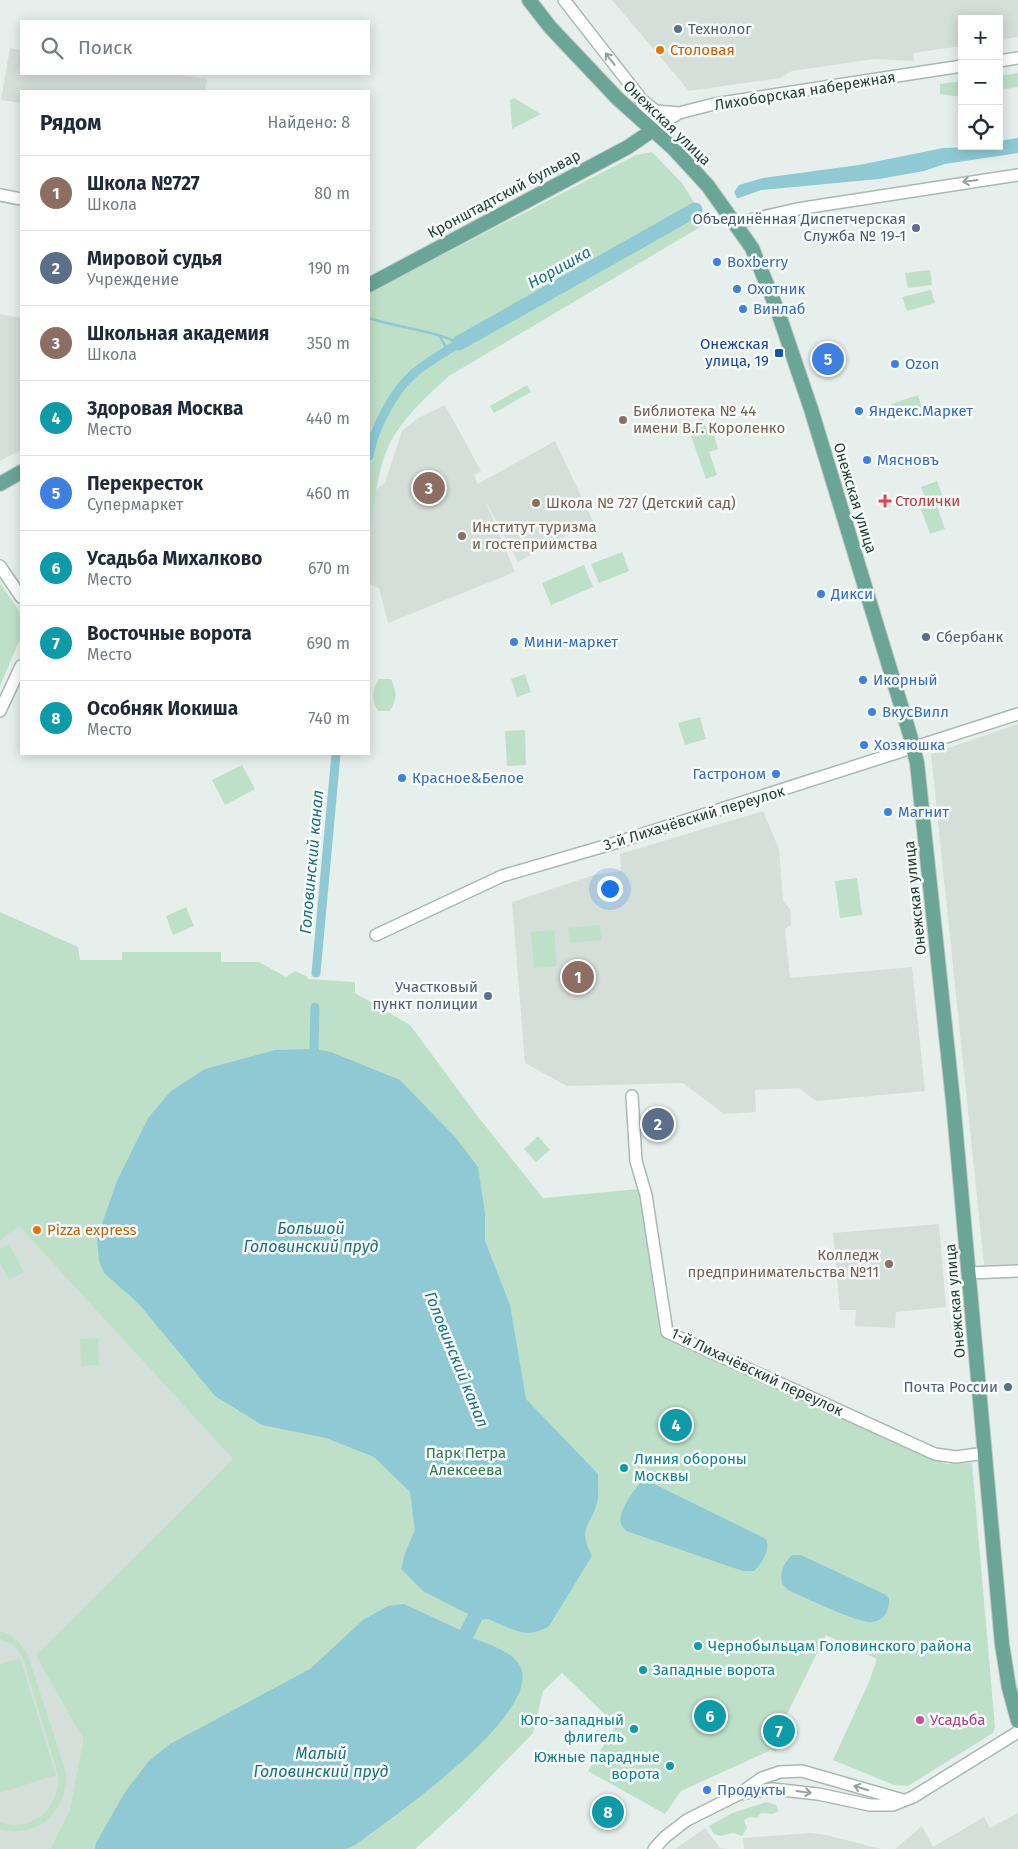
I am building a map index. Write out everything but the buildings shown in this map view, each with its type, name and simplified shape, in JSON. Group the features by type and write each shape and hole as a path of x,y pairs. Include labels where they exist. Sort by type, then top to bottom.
{"main road":[{"name":"Онежская улица","path":"529,0 550,27 618,99 653,130 708,186 752,248 780,317 811,409 914,748 954,1101 1005,1663 1018,1721"},
{"name":"Кронштадтский бульвар","path":"370,284 628,147 653,130"},
{"path":"0,484 20,473"}],"street":[{"path":"564,0 639,96 656,111 679,113"},
{"path":"1003,60 1018,58"},
{"name":"Лихоборская набережная","path":"653,130 679,113 723,103 958,67"},
{"path":"639,96 653,130"},
{"path":"736,223 797,209 1018,174"},
{"path":"0,195 20,199"},
{"path":"0,566 20,596"},
{"path":"0,711 20,668"},
{"name":"3-й Лихачёвский переулок","path":"376,935 502,876 615,843 1018,714"},
{"name":"1-й Лихачёвский переулок","path":"632,1096 636,1161 646,1195 667,1332 935,1454 956,1457 985,1454"},
{"path":"969,1273 1018,1271"},
{"path":"739,1794 762,1790 779,1790 883,1806 908,1800 1018,1732"},
{"path":"654,1849 665,1837 687,1820 739,1794 762,1778 790,1770 816,1774 891,1798 908,1800"}],"shaded area":[{"path":"612,0 1018,0 1018,37 1003,39 1003,15 958,15 958,47 913,53 914,61 874,59 792,71 780,78 689,91"},
{"path":"10,48 20,50 20,75 181,75 207,79 205,90 20,90 20,103 1,100"},
{"path":"0,314 20,318 20,451 0,461"},
{"path":"445,405 481,471 474,475 478,484 555,441 593,521 518,562 485,500 515,572 388,623 379,588 370,584 370,494 385,483 402,431 418,418"},
{"path":"1018,724 1018,1264 984,1265 931,754"},
{"path":"763,811 779,849 783,901 790,909 791,925 785,929 790,978 912,967 925,1091 816,1101 799,1088 755,1090 756,1112 724,1114 683,1083 567,1086 525,1063 512,902 594,875 621,871 620,854"},
{"name":"Колледж предпринимательства №11","path":"939,1224 946,1307 896,1312 895,1328 855,1326 856,1310 840,1310 833,1233"},
{"path":"19,1225 234,1459 37,1655 83,1739 70,1809 50,1849 0,1849 0,1240"},
{"path":"1018,1813 1018,1849 895,1849 922,1826 933,1847 984,1817 990,1828"},
{"path":"705,1828 720,1848 728,1849 675,1849"},
{"path":"811,1833 881,1849 744,1849 743,1838"}],"green space":[{"path":"1018,73 1018,87 1003,89 1003,75"},
{"path":"958,82 958,96 940,94 940,84"},
{"path":"514,98 541,114 512,129 510,100"},
{"path":"652,152 682,183 707,223 449,376 411,413 392,439 380,470 370,526 370,292 636,155"},
{"path":"930,270 932,285 908,288 905,273"},
{"path":"931,290 935,303 907,311 902,297"},
{"path":"527,385 531,392 494,413 490,406"},
{"path":"918,395 922,408 896,417 891,404"},
{"path":"702,416 708,433 713,432 718,449 709,452 717,475 706,479 690,433"},
{"path":"937,481 943,497 927,503 921,487"},
{"path":"936,504 945,529 930,534 921,509"},
{"path":"622,552 629,571 599,583 591,564"},
{"path":"584,565 593,587 551,605 542,583"},
{"path":"0,583 20,613 20,639 0,686"},
{"path":"525,674 531,692 517,697 511,679"},
{"path":"379,679 391,679 393,683 395,699 390,711 378,711 374,702 374,691"},
{"path":"700,717 706,739 685,745 678,723"},
{"path":"525,730 526,765 507,766 505,731"},
{"path":"242,765 255,789 225,805 212,780"},
{"path":"857,878 862,915 840,918 835,881"},
{"path":"186,907 194,926 173,935 166,916"},
{"name":"Парк Петра Алексеева","path":"0,912 78,947 80,960 122,960 122,952 221,952 221,962 259,962 286,977 295,971 308,977 308,979 355,982 355,993 410,1025 479,1118 543,1198 639,1189 660,1334 946,1464 972,1463 995,1727 993,1733 908,1786 894,1785 833,1760 869,1682 877,1659 826,1635 785,1718 786,1728 776,1752 771,1750 681,1791 665,1814 588,1771 616,1725 562,1673 543,1691 533,1733 459,1809 415,1849 50,1849 70,1809 83,1739 36,1655 233,1459 19,1226 0,1240"},
{"path":"600,925 602,940 570,943 568,928"},
{"path":"554,930 557,966 534,968 531,932"},
{"path":"538,1136 550,1150 536,1162 524,1149"},
{"path":"9,1244 24,1272 9,1280 0,1263 0,1249"},
{"path":"98,1338 99,1365 81,1366 80,1339"},
{"path":"0,1631 9,1634 16,1640 28,1655 66,1773 62,1799 56,1810 38,1826 27,1830 0,1829 0,1822 12,1825 23,1824 33,1821 42,1815 55,1798 58,1787 58,1775 23,1658 14,1645 0,1639"},
{"path":"20,1658 56,1775 0,1793 0,1664"},
{"path":"766,1802 776,1805 779,1811 773,1814 761,1813 757,1818 750,1817 744,1820 747,1828 742,1836 733,1833 720,1836 714,1834 709,1826 732,1813"}],"water":[{"path":"1018,138 1018,153 945,164 924,171 879,179 761,190 739,198 737,198 734,192 739,185 763,178 859,165 943,148 1003,150 1003,140"},
{"name":"Большой Головинский пруд","path":"314,1049 331,1052 400,1080 456,1138 478,1167 485,1213 485,1241 510,1305 526,1399 598,1474 597,1503 585,1533 585,1539 592,1556 549,1626 525,1633 518,1632 488,1619 482,1620 473,1638 507,1653 518,1662 521,1668 521,1688 508,1712 486,1739 458,1765 398,1814 355,1845 346,1849 95,1849 96,1843 125,1792 148,1762 170,1744 310,1669 363,1620 388,1606 404,1604 460,1630 468,1614 423,1591 401,1569 405,1553 415,1530 410,1492 374,1457 326,1438 262,1425 215,1396 139,1304 104,1273 99,1261 97,1238 117,1181 148,1118 171,1091 205,1069 275,1050"},
{"path":"642,1482 654,1484 766,1539 767,1552 763,1560 754,1571 743,1571 626,1531 621,1524 621,1514 631,1495"},
{"path":"792,1555 801,1555 884,1594 889,1598 889,1606 886,1613 877,1621 867,1622 845,1615 788,1590 782,1584 781,1576 784,1565"}],"waterway":[{"name":"Норишка","path":"459,343 695,210"},
{"name":"Норишка","path":"370,318 438,335 459,343"},
{"name":"Норишка","path":"439,335 448,351"},
{"name":"Головинский канал","path":"370,451 385,412 405,382 418,370 459,343"},
{"name":"Головинский канал","path":"316,973 336,755"},
{"name":"Головинский канал","path":"315,1007 314,1049 318,1060"}],"place":[{"name":"Технолог","path":"678,29"},
{"name":"Столовая","path":"660,50"},
{"name":"Объединённая Диспетчерская Служба № 19-1","path":"916,228"},
{"name":"Boxberry","path":"717,262"},
{"name":"Охотник","path":"737,289"},
{"name":"Винлаб","path":"743,309"},
{"name":"Онежская улица, 19","path":"779,353"},
{"name":"Перекресток","path":"828,359"},
{"name":"Ozon","path":"895,364"},
{"name":"Яндекс.Маркет","path":"859,411"},
{"name":"Библиотека № 44 имени В.Г. Короленко","path":"623,420"},
{"name":"Мясновъ","path":"867,460"},
{"name":"Школьная академия","path":"429,488"},
{"name":"Столички","path":"885,501"},
{"name":"Школа № 727 (Детский сад)","path":"536,503"},
{"name":"Институт туризма и гостеприимства","path":"462,536"},
{"name":"Дикси","path":"821,594"},
{"name":"Сбербанк","path":"926,637"},
{"name":"Мини-маркет","path":"514,642"},
{"name":"Икорный","path":"863,680"},
{"name":"ВкусВилл","path":"872,712"},
{"name":"Хозяюшка","path":"864,745"},
{"name":"Гастроном","path":"776,774"},
{"name":"Красное&Белое","path":"402,778"},
{"name":"Магнит","path":"888,812"},
{"name":"Школа №727","path":"578,977"},
{"name":"Участковый пункт полиции","path":"488,996"},
{"name":"Мировой судья","path":"658,1124"},
{"name":"Pizza express","path":"37,1230"},
{"name":"Колледж предпринимательства №11","path":"889,1264"},
{"name":"Почта России","path":"1008,1387"},
{"name":"Здоровая Москва","path":"676,1425"},
{"name":"Линия обороны Москвы","path":"624,1468"},
{"name":"Чернобыльцам Головинского района","path":"698,1646"},
{"name":"Западные ворота","path":"643,1670"},
{"name":"Усадьба Михалково","path":"710,1716"},
{"name":"Усадьба","path":"920,1720"},
{"name":"Юго-западный флигель","path":"634,1729"},
{"name":"Восточные ворота","path":"779,1731"},
{"name":"Южные парадные ворота","path":"670,1766"},
{"name":"Продукты","path":"707,1790"},
{"name":"Особняк Иокиша","path":"608,1812"}],"water label":[{"name":"Малый Головинский пруд","path":"321,1762"}]}
